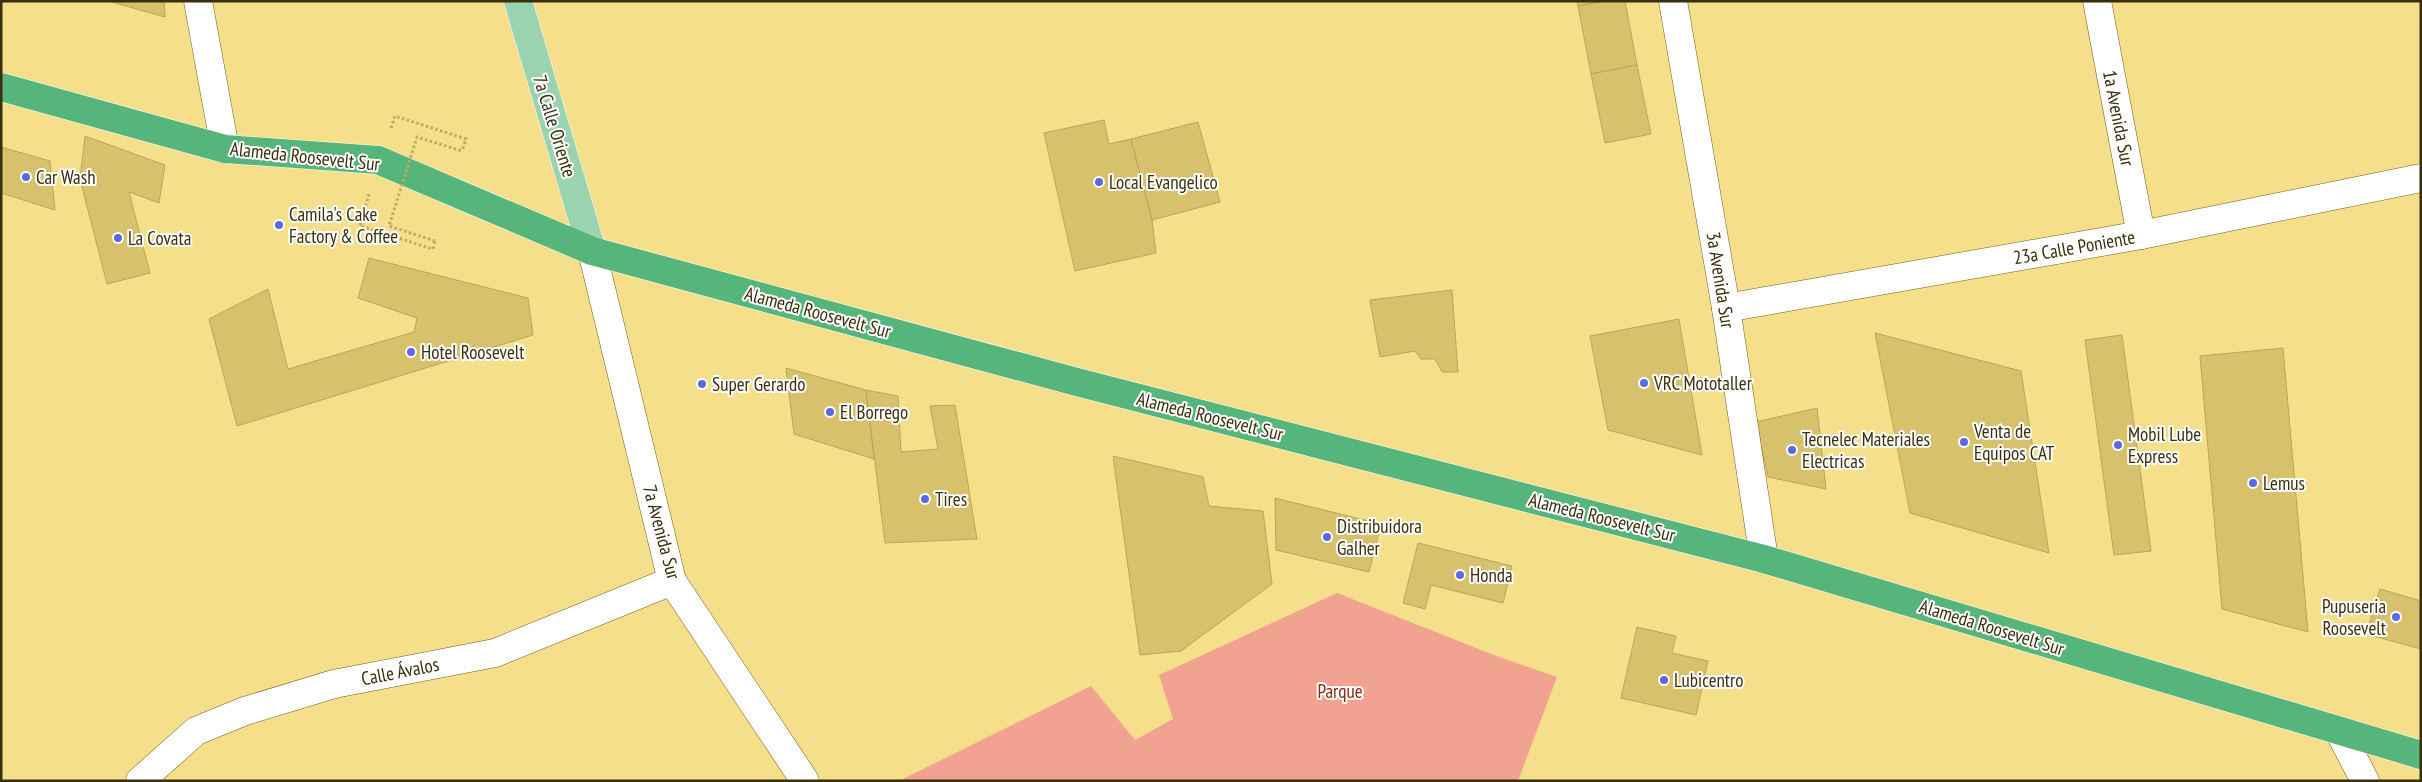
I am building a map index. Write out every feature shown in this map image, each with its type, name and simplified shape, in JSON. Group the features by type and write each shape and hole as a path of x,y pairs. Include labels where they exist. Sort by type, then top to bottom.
{"highway":[{"name":"Alameda Roosevelt Sur","path":"1,87 225,149 378,160 592,250 1073,381 1764,559 2421,755"}],"main road":[{"name":"7a Calle Oriente","path":"518,1 592,250"}],"street":[{"path":"198,1 225,149"},
{"name":"3a Avenida Sur","path":"1673,1 1726,308 1764,559"},
{"name":"1a Avenida Sur","path":"2097,1 2140,235"},
{"name":"23a Calle Poniente","path":"1726,308 2140,235 2421,178"},
{"name":"7a Avenida Sur","path":"592,250 672,581 805,781"},
{"name":"Calle Ávalos","path":"140,781 196,731 245,710 334,684 495,653 672,581"},
{"path":"2339,731 2365,781"}],"path":[{"path":"435,241 389,226 418,137 462,151"}],"green space":[{"name":"Parque","path":"1337,593 1499,657 1557,677 1518,781 899,781 1091,686 1135,740 1173,719 1159,675"}],"building":[{"path":"108,1 164,1 165,17"},
{"path":"1577,1 1605,1 1578,6"},
{"path":"1605,1 1625,1 1637,65 1591,74 1578,6"},
{"path":"1637,65 1651,134 1605,143 1591,74"},
{"name":"Local Evangelico","path":"1104,120 1109,144 1131,139 1152,220 1156,253 1075,271 1044,133"},
{"path":"1198,122 1220,202 1152,220 1131,139"},
{"name":"La Covata","path":"85,136 165,165 159,203 129,192 150,273 107,284 80,179"},
{"name":"Car Wash","path":"1,147 50,161 55,210 1,193"},
{"name":"Hotel Roosevelt","path":"369,258 528,298 533,335 237,426 209,319 268,289 288,369 414,332 417,318 358,298"},
{"path":"1452,290 1458,372 1442,372 1435,359 1421,359 1415,351 1380,357 1370,300"},
{"name":"VRC Mototaller","path":"1679,319 1702,455 1608,430 1590,336"},
{"name":"Venta de Equipos CAT","path":"1875,333 2021,371 2049,553 1910,513"},
{"name":"Mobil Lube Express","path":"2122,335 2151,551 2114,555 2085,340"},
{"name":"Lemus","path":"2283,348 2308,632 2222,609 2200,356"},
{"name":"El Borrego","path":"786,368 866,390 874,459 794,434"},
{"name":"Tires","path":"866,390 898,396 901,452 938,449 930,406 955,405 977,539 885,543"},
{"name":"Tecnelec Materiales Electricas","path":"1817,408 1826,489 1768,477 1756,422"},
{"path":"1113,456 1203,477 1209,506 1263,511 1272,584 1181,651 1140,655"},
{"name":"Distribuidora Galher","path":"1275,498 1381,524 1369,572 1276,550"},
{"name":"Honda","path":"1418,543 1512,566 1503,603 1431,585 1425,609 1403,603"},
{"name":"Pupuseria Roosevelt","path":"2380,589 2421,601 2421,649 2366,634"},
{"name":"Lubicentro","path":"1637,627 1676,636 1672,653 1708,661 1696,715 1621,698"}],"place":[{"name":"Car Wash","path":"26,177"},
{"name":"Local Evangelico","path":"1099,182"},
{"name":"Camila's Cake Factory & Coffee","path":"279,225"},
{"name":"La Covata","path":"118,238"},
{"name":"Hotel Roosevelt","path":"411,352"},
{"name":"VRC Mototaller","path":"1644,383"},
{"name":"Super Gerardo","path":"702,384"},
{"name":"El Borrego","path":"830,412"},
{"name":"Venta de Equipos CAT","path":"1964,442"},
{"name":"Mobil Lube Express","path":"2118,445"},
{"name":"Tecnelec Materiales Electricas","path":"1792,450"},
{"name":"Lemus","path":"2253,483"},
{"name":"Tires","path":"925,499"},
{"name":"Distribuidora Galher","path":"1327,537"},
{"name":"Honda","path":"1460,575"},
{"name":"Pupuseria Roosevelt","path":"2396,617"},
{"name":"Lubicentro","path":"1664,680"}]}
